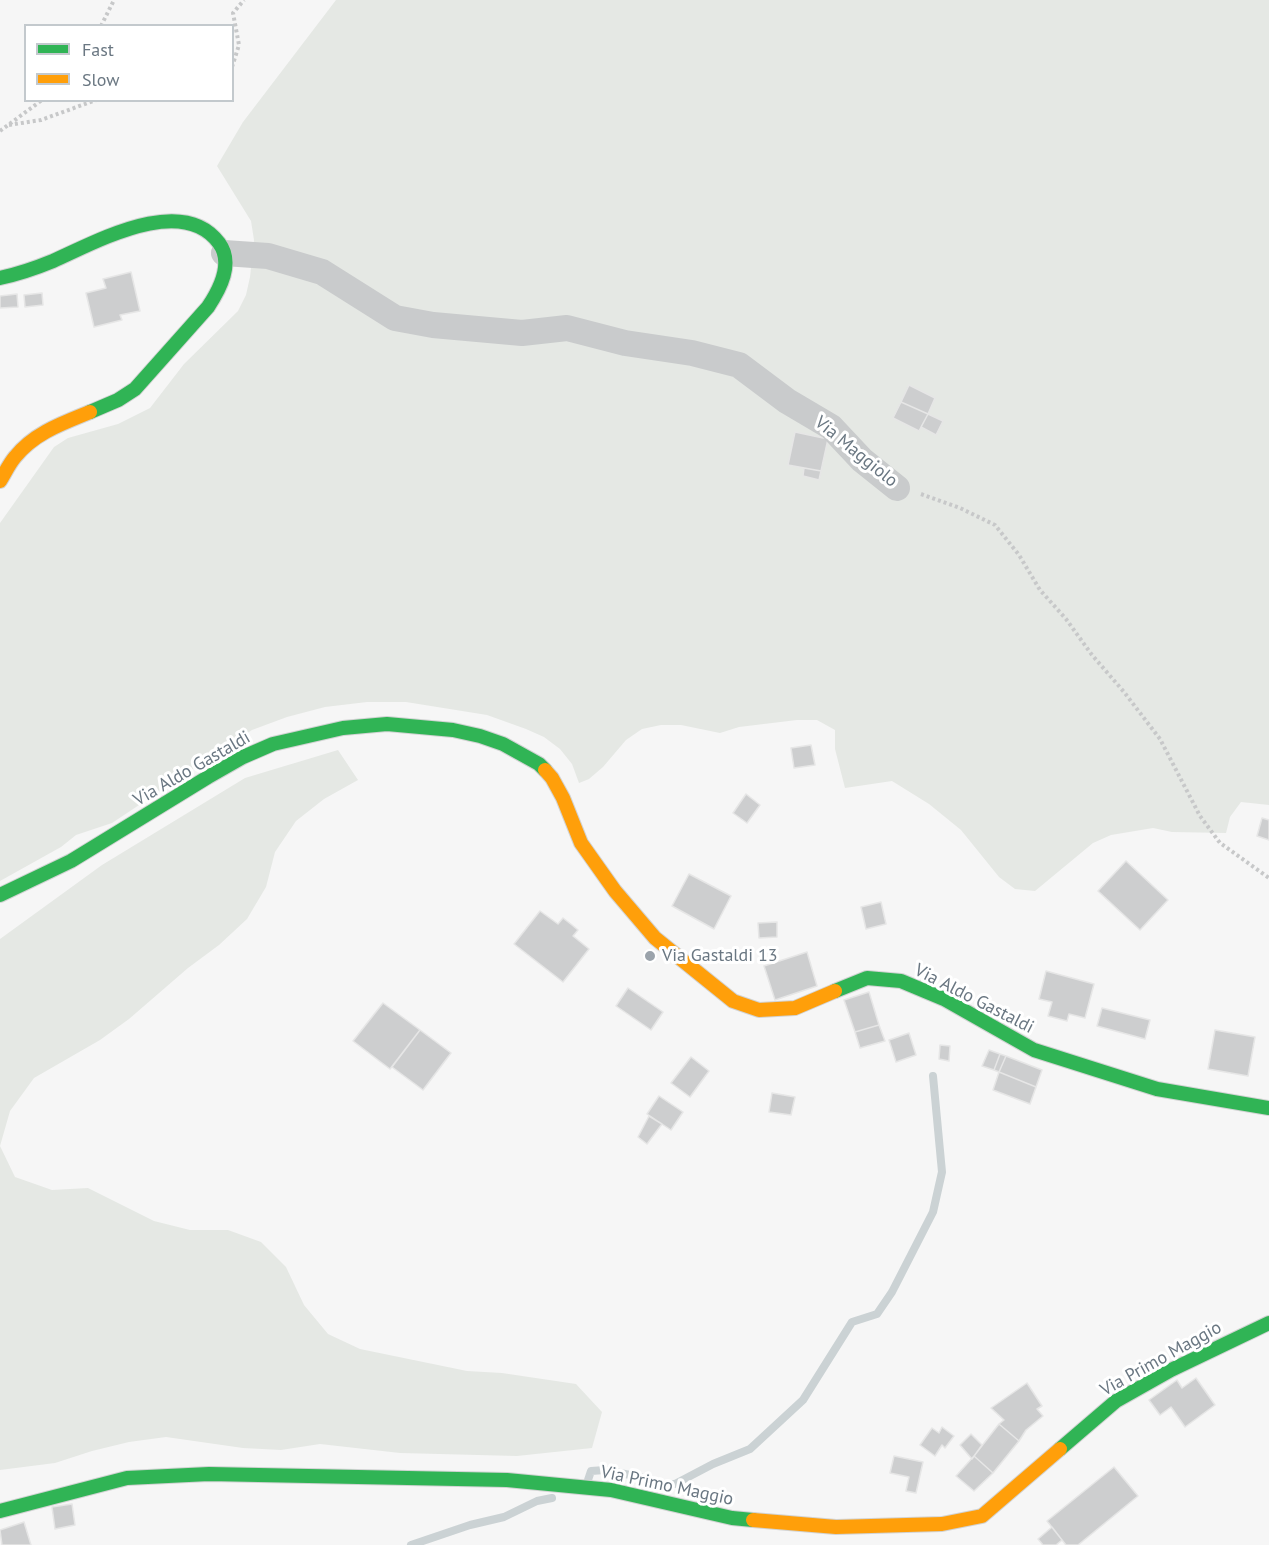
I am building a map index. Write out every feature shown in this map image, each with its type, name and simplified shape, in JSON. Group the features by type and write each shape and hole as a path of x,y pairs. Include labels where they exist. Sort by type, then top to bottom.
{"street":[{"path":"0,278 50,262 129,228 164,221 190,224 208,230 219,242 224,253 226,269 216,296 152,373 135,389 118,400 51,428 31,441 15,457 0,481"},
{"name":"Via Maggiolo","path":"224,253 267,256 322,272 395,318 433,325 522,333 567,328 624,343 692,353 739,365 788,401 831,427 862,459 897,488"},
{"name":"Via Aldo Gastaldi","path":"0,894 71,861 216,772 273,744 343,728 387,724 453,730 503,744 539,764 552,778 563,798 581,843 615,891 655,938 733,1001 759,1010 795,1008 867,978 900,981 944,999 1034,1050 1157,1089 1269,1108"},
{"name":"Via Primo Maggio","path":"0,1511 127,1478 209,1474 507,1480 611,1490 732,1518 836,1527 942,1524 982,1516 1116,1401 1171,1370 1269,1323"}],"path":[{"path":"102,24 114,0"},
{"path":"234,61 239,45 233,13 244,0"},
{"path":"0,131 39,102"},
{"path":"9,125 41,120 90,102"},
{"name":"Via Maggiolo","path":"897,488 926,495 995,525 1019,555 1040,590 1066,619 1160,739 1200,816 1220,843 1269,878"}],"shaded area":[{"path":"336,0 1269,0 1269,805 1241,802 1230,817 1226,833 1172,832 1153,828 1111,835 1093,843 1035,891 1015,889 999,877 961,830 929,804 892,781 845,788 835,749 835,730 817,720 739,727 720,733 681,725 661,725 642,729 626,740 603,767 589,779 579,783 572,764 560,749 544,737 526,729 487,715 406,702 367,702 325,707 287,717 252,730 112,823 76,835 61,847 0,881 0,523 54,447 68,438 118,424 150,408 184,364 238,311 246,295 254,240 251,221 217,166 243,122"},
{"path":"338,750 358,780 324,799 296,821 275,852 266,887 247,919 129,1019 100,1040 34,1078 10,1111 0,1146 0,939 102,865 245,778"},
{"path":"0,1146 15,1177 52,1190 88,1188 154,1221 190,1230 228,1230 261,1242 286,1267 304,1305 328,1334 360,1349 467,1371 502,1373 576,1384 602,1412 592,1448 517,1456 400,1453 320,1444 281,1450 243,1448 166,1437 129,1442 55,1463 0,1470"}],"building":[{"path":"131,272 140,311 120,315 122,320 94,327 86,293 106,288 103,279"},
{"path":"42,293 43,305 25,307 24,295"},
{"path":"17,294 18,307 0,308 0,296"},
{"path":"909,385 935,398 928,414 901,402"},
{"path":"901,402 928,414 919,431 893,418"},
{"path":"928,414 943,421 936,435 921,427"},
{"path":"795,432 828,439 821,471 788,465"},
{"path":"804,468 821,471 819,480 803,476"},
{"path":"811,745 815,765 794,768 791,748"},
{"path":"746,794 760,805 747,823 733,813"},
{"path":"1262,818 1269,820 1269,840 1257,836"},
{"path":"1126,861 1168,900 1140,930 1098,891"},
{"path":"689,874 731,896 714,929 672,906"},
{"path":"881,902 886,924 866,929 861,907"},
{"path":"540,911 558,924 563,918 578,930 573,936 589,949 563,982 514,944"},
{"path":"777,922 777,937 759,938 758,923"},
{"path":"807,952 817,986 775,1000 764,966"},
{"path":"1046,971 1094,984 1085,1018 1069,1014 1067,1021 1048,1016 1052,1002 1039,999"},
{"path":"628,988 663,1012 651,1030 616,1006"},
{"path":"869,992 879,1025 855,1032 844,1000"},
{"path":"383,1003 420,1030 390,1069 353,1041"},
{"path":"1102,1008 1150,1020 1145,1039 1097,1026"},
{"path":"879,1025 885,1041 860,1048 855,1032"},
{"path":"420,1030 451,1053 423,1090 392,1067"},
{"path":"1215,1030 1255,1037 1248,1076 1208,1069"},
{"path":"909,1033 916,1055 896,1062 889,1040"},
{"path":"940,1045 950,1046 949,1061 939,1059"},
{"path":"989,1050 1000,1054 994,1070 982,1066"},
{"path":"1000,1054 1006,1056 999,1072 994,1070"},
{"path":"1006,1056 1042,1070 1036,1087 999,1072"},
{"path":"691,1057 709,1071 690,1097 671,1083"},
{"path":"999,1072 1036,1087 1030,1104 993,1090"},
{"path":"772,1093 795,1097 791,1115 769,1112"},
{"path":"659,1096 683,1112 671,1130 647,1114"},
{"path":"649,1116 662,1124 647,1144 638,1137"},
{"path":"1196,1378 1215,1405 1185,1427 1171,1407 1160,1415 1149,1400 1177,1380 1182,1388"},
{"path":"1027,1383 1042,1406 1037,1409 1043,1416 1026,1430 1019,1441 999,1424 1004,1420 991,1408"},
{"path":"999,1424 1019,1441 993,1473 974,1456"},
{"path":"942,1427 954,1436 945,1448 942,1445 935,1456 920,1445 932,1428 939,1433"},
{"path":"971,1434 982,1445 972,1459 960,1445"},
{"path":"894,1456 923,1462 916,1493 906,1491 909,1477 890,1473"},
{"path":"974,1456 993,1473 974,1491 956,1476"},
{"path":"1114,1467 1138,1496 1078,1545 1066,1545 1047,1521"},
{"path":"72,1504 75,1525 55,1529 52,1507"},
{"path":"24,1522 31,1545 2,1545 0,1530"},
{"path":"1052,1527 1062,1540 1056,1545 1043,1545 1038,1539"}],"waterway":[{"path":"588,1480 591,1471 605,1470 640,1477 660,1484 675,1484 713,1464 750,1449 803,1400 852,1322 877,1314 892,1292 933,1212 942,1172 933,1076"},
{"path":"411,1545 470,1525 504,1517 537,1501 552,1498"}],"traffic: fast":[{"path":"0,278 47,264 92,243 138,226 162,222 184,222 203,229 219,243 225,259 224,276 208,307 135,389 118,400 90,412"},
{"path":"0,895 71,861 208,777 243,757 273,744 343,728 387,724 453,730 503,744 539,764 545,770"},
{"path":"835,991 867,978 901,981 944,999 1034,1050 1157,1089 1269,1108"},
{"path":"1060,1449 1116,1401 1171,1370 1269,1323"},
{"path":"0,1511 127,1478 209,1474 507,1480 611,1490 732,1518 753,1520"}],"traffic: slow":[{"path":"0,481 13,460 31,441 90,412"},
{"path":"545,770 563,798 581,843 615,891 655,938 733,1001 759,1010 795,1008 835,991"},
{"path":"753,1520 836,1527 942,1524 982,1516 1060,1449"}],"place":[{"name":"Via Gastaldi 13","path":"650,956"}]}
